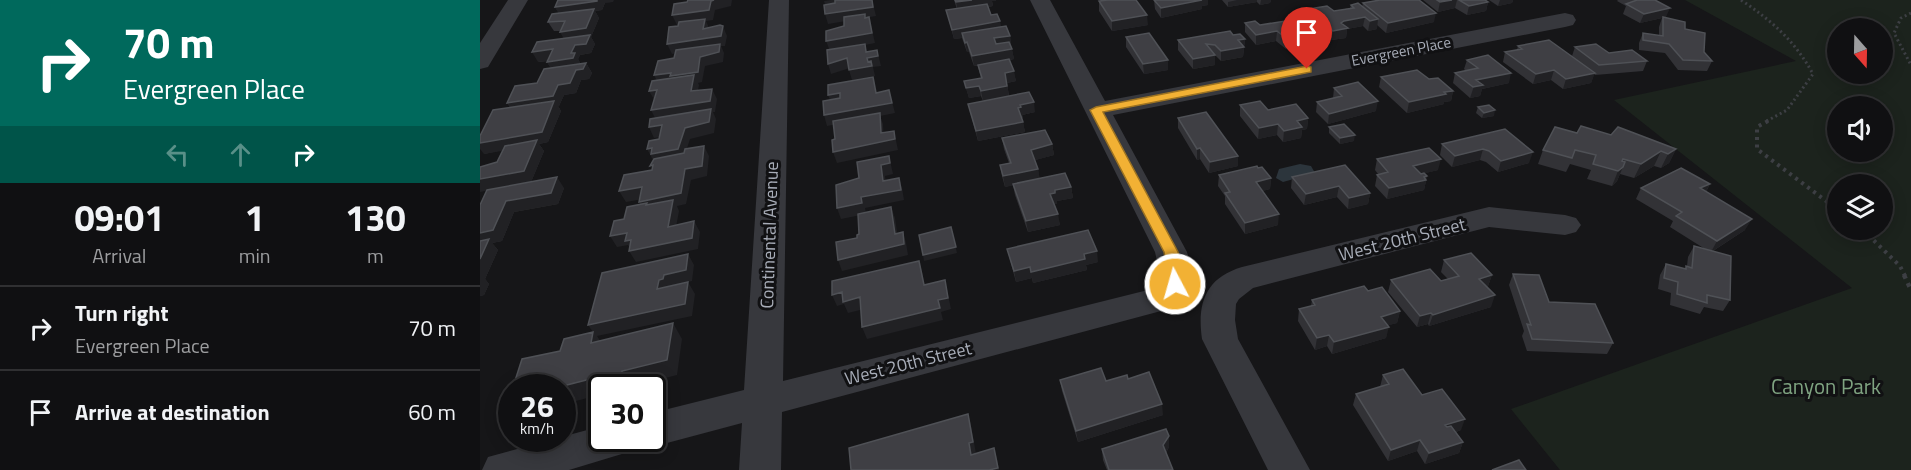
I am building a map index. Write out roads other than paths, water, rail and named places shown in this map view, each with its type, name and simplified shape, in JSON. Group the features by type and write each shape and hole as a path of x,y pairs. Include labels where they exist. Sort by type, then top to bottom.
{"street":[{"path":"480,62 518,0"},
{"name":"Continental Avenue","path":"760,470 779,0"},
{"path":"1040,0 1096,110"},
{"name":"Evergreen Place","path":"1096,110 1565,20"},
{"name":"West 20th Street","path":"666,426 1164,298 1175,284 1175,268 1171,252 1096,110"},
{"name":"West 20th Street","path":"1289,470 1220,339 1216,318 1219,304 1228,286 1242,279 1489,217 1565,225"},
{"path":"503,470 588,447"}],"park label":[{"name":"Canyon Park","path":"1826,386"}]}
